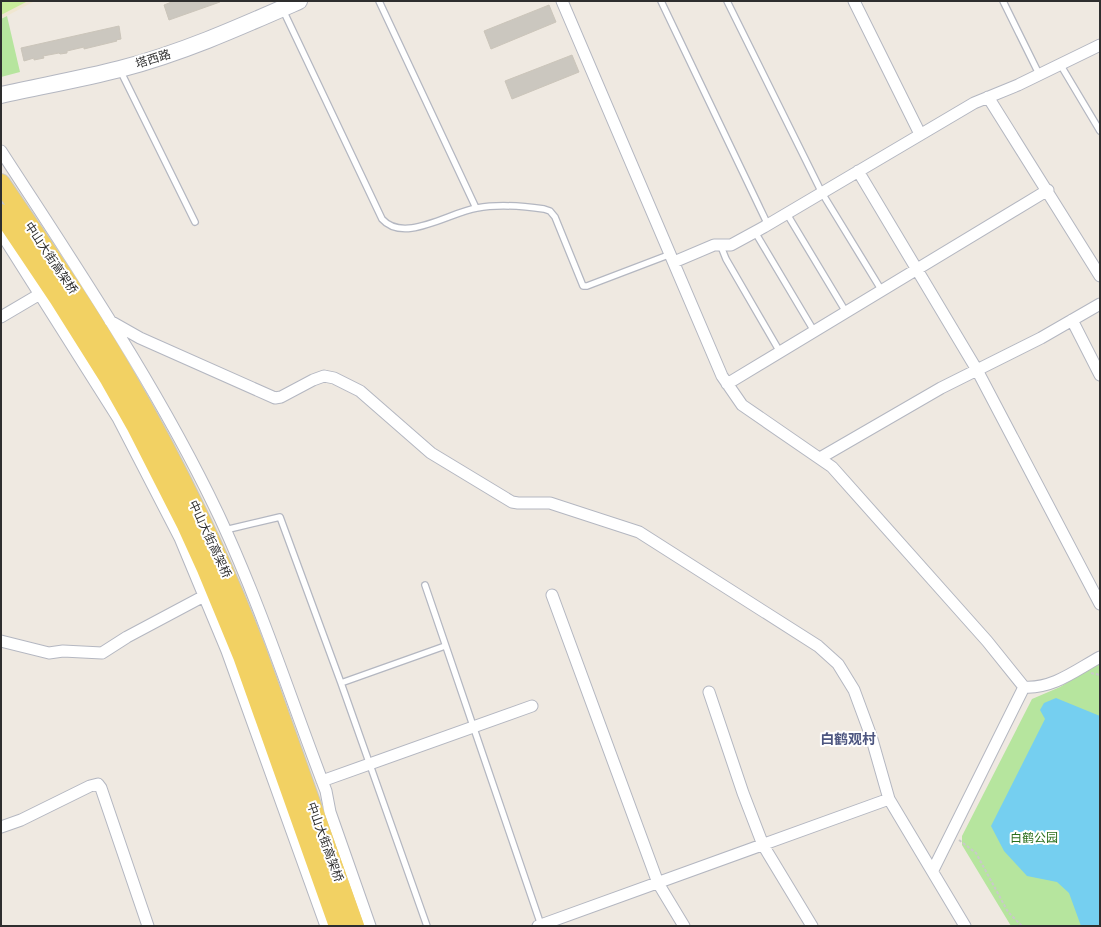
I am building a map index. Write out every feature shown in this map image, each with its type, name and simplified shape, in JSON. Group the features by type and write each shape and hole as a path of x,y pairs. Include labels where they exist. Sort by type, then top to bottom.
{"main road":[{"name":"中山大街高架桥","path":"1,183 72,289 123,371 171,458 200,518 236,598 257,650 356,926"},
{"name":"中山大街高架桥","path":"1,213 58,298 109,379 146,445 188,531 224,611 242,656 338,926"}],"street":[{"name":"塔西路","path":"1,95 120,69 191,46 299,1"},
{"path":"562,1 722,376 727,384 742,405 832,467 987,640 1024,687"},
{"path":"854,1 920,134"},
{"path":"672,258 720,244 731,245 787,214 974,103 1100,45"},
{"path":"988,97 1048,190 1100,276"},
{"path":"1,151 110,321 163,407 225,530 268,635 322,781 330,812 370,926"},
{"path":"858,171 977,370 1100,604"},
{"path":"727,384 1048,190"},
{"path":"1,233 118,418 180,538 227,651 326,926"},
{"path":"1,317 40,294"},
{"path":"820,458 941,388 1041,338 1100,304"},
{"path":"1072,320 1100,375"},
{"path":"110,321 140,338 275,398 281,397 313,380 324,376 334,378 360,391 431,454 512,502 550,503 639,532 818,646 838,664 854,690 871,736 890,799 965,926"},
{"path":"552,595 658,883 684,926"},
{"path":"1,641 49,653 63,651 102,653 127,636 204,596"},
{"path":"1024,687 1045,686 1053,683 1100,657"},
{"path":"933,870 1024,687"},
{"path":"709,692 743,793 763,845 812,926"},
{"path":"322,781 532,706"},
{"path":"1,827 21,820 90,786 98,784 101,788 148,926"},
{"path":"540,926 554,924 658,883 890,799"}],"lane":[{"path":"379,1 476,208"},
{"path":"660,1 768,225"},
{"path":"727,1 822,192 882,290"},
{"path":"1003,1 1039,74"},
{"path":"282,8 382,219 386,224 396,228 415,228 476,208 532,207 550,211 555,217 583,286 587,286 672,258"},
{"path":"1060,64 1100,130"},
{"path":"120,69 195,222"},
{"path":"787,214 846,312"},
{"path":"755,232 814,331"},
{"path":"720,244 726,259 780,352"},
{"path":"225,530 280,517 341,683 427,926"},
{"path":"425,585 540,926"},
{"path":"341,683 445,646"}],"path":[{"path":"950,835 976,852 1008,912 1022,926"}],"shaded area":[{"path":"1,1 35,1 1,19"}],"green space":[{"path":"1,1 28,1 1,15"},
{"path":"7,16 20,72 1,77 1,19"},
{"name":"白鹤公园","path":"1100,662 1100,926 1011,926 962,845 962,836 1032,699 1060,687"}],"water":[{"name":"白鹤公园","path":"1056,698 1100,716 1100,926 1081,926 1069,893 1057,882 1027,876 1004,851 991,826 1045,719 1040,710 1044,703"}],"building":[{"path":"174,1 220,2 169,20 164,5"},
{"path":"549,5 556,22 491,49 484,31"},
{"path":"119,26 121,39 116,40 117,41 84,49 84,47 67,51 67,53 43,56 44,58 34,60 34,58 24,61 21,48"},
{"path":"572,55 579,72 512,99 505,81"}],"district":[{"name":"白鹤观村","path":"848,739"}]}
